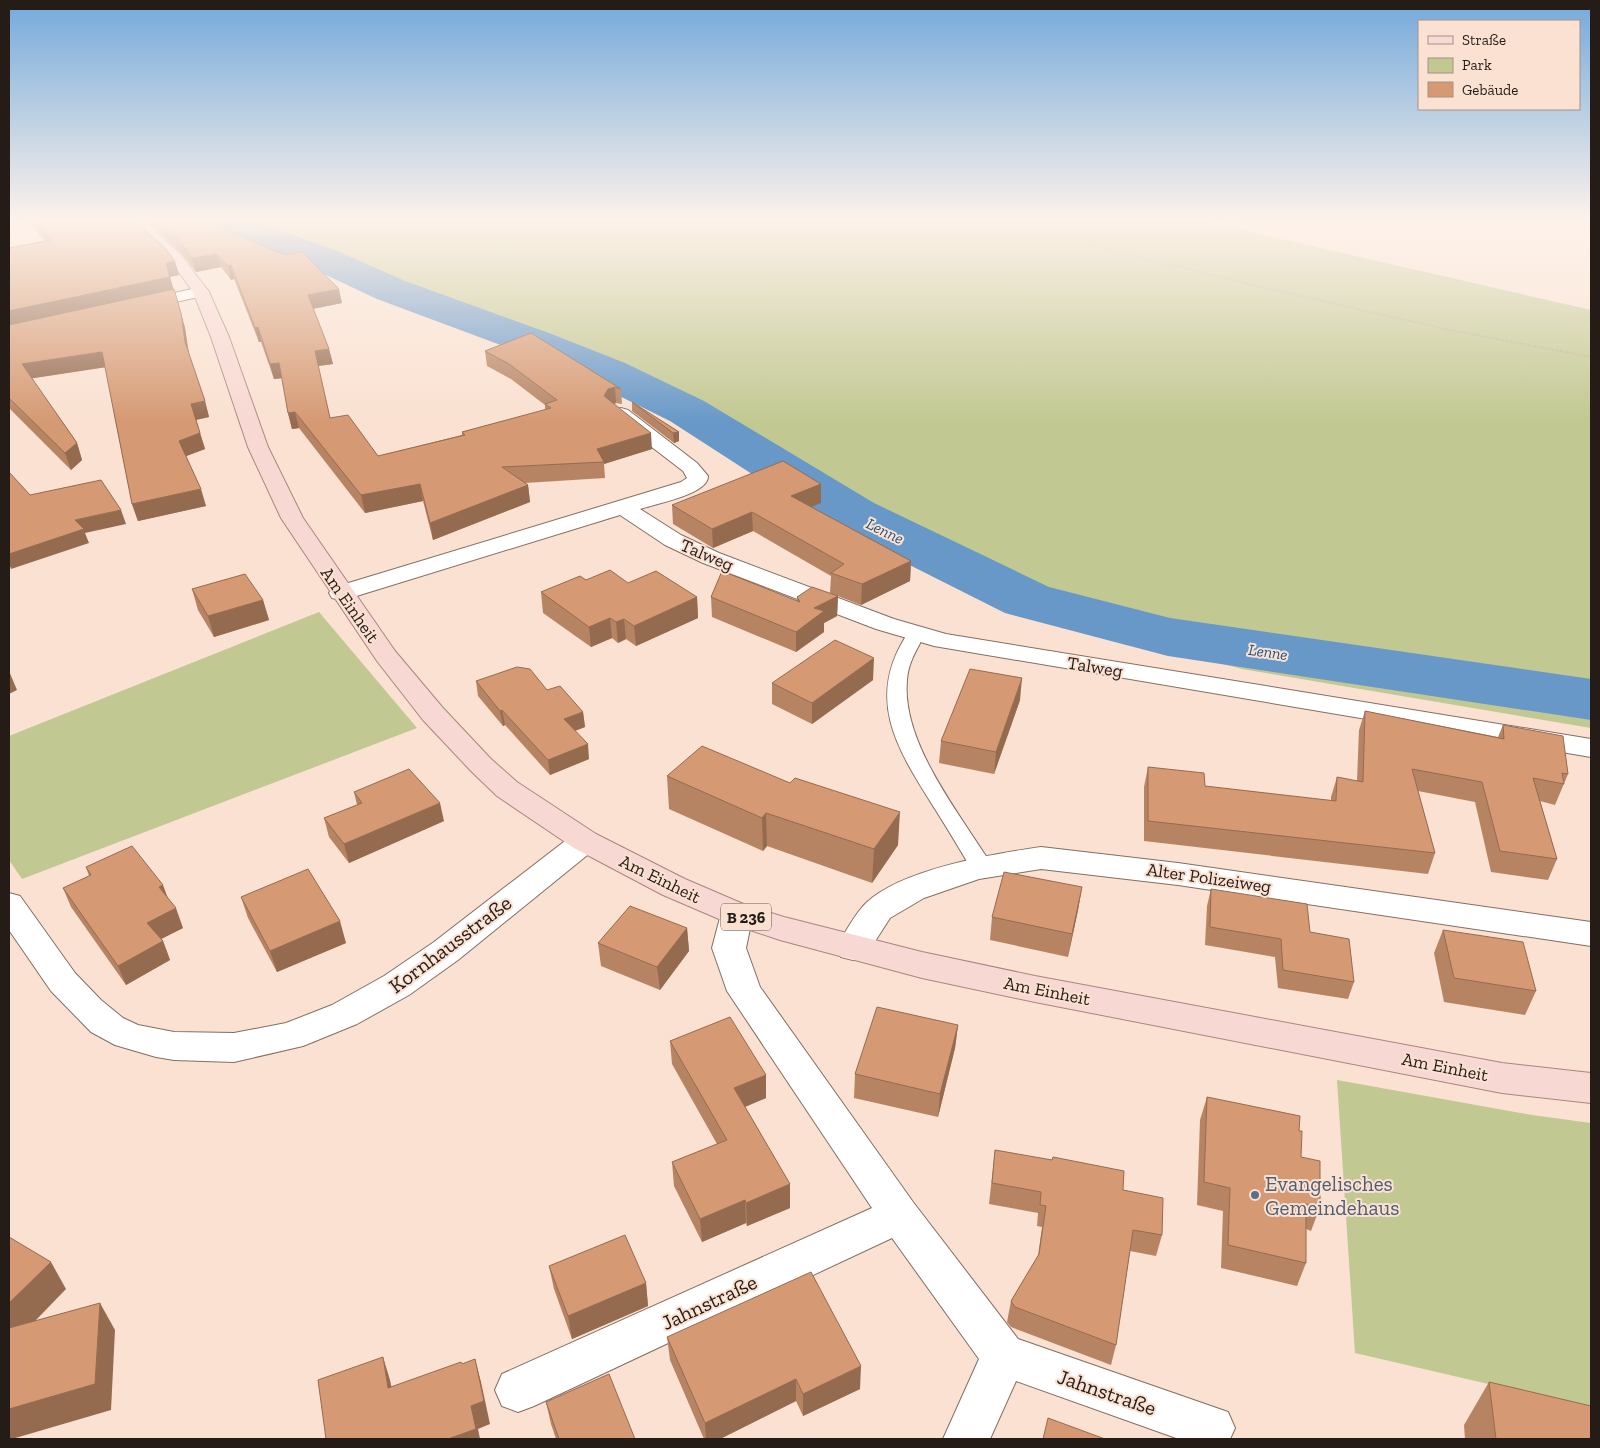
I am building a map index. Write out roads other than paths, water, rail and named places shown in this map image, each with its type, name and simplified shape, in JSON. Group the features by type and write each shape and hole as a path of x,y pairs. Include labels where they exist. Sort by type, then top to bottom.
{"main road":[{"name":"Am Einheit","path":"198,288 220,337 243,408 274,483 292,518 341,592 386,656 421,700 481,766 507,789 585,841 682,890 737,914 853,948 1045,991 1502,1078 1591,1088"}],"street":[{"path":"124,308 201,292"},
{"path":"341,592 689,487 698,480 698,476 690,467 617,411"},
{"name":"Talweg","path":"622,506 690,549 916,634 956,644 1591,748"},
{"name":"Kornhausstraße","path":"9,904 48,961 72,990 104,1023 140,1041 187,1048 230,1048 282,1039 326,1024 374,999 436,960 585,841"},
{"name":"Alter Polizeiweg","path":"853,948 877,912 893,900 928,884 1022,860 1058,859 1178,874 1591,934"},
{"path":"737,914 729,948 744,991 899,1215 1003,1355 991,1388 966,1439"},
{"name":"Jahnstraße","path":"518,1390 899,1215"},
{"name":"Jahnstraße","path":"1003,1355 1212,1428"}],"lane":[{"path":"916,634 905,649 900,666 896,708 899,723 916,760 983,869"}],"waterway":[{"name":"Lenne","path":"386,288 533,342 609,373 687,411 854,515 1027,600 1168,637 1591,700"}],"place":[{"name":"Evangelisches Gemeindehaus","path":"1255,1195"}]}
